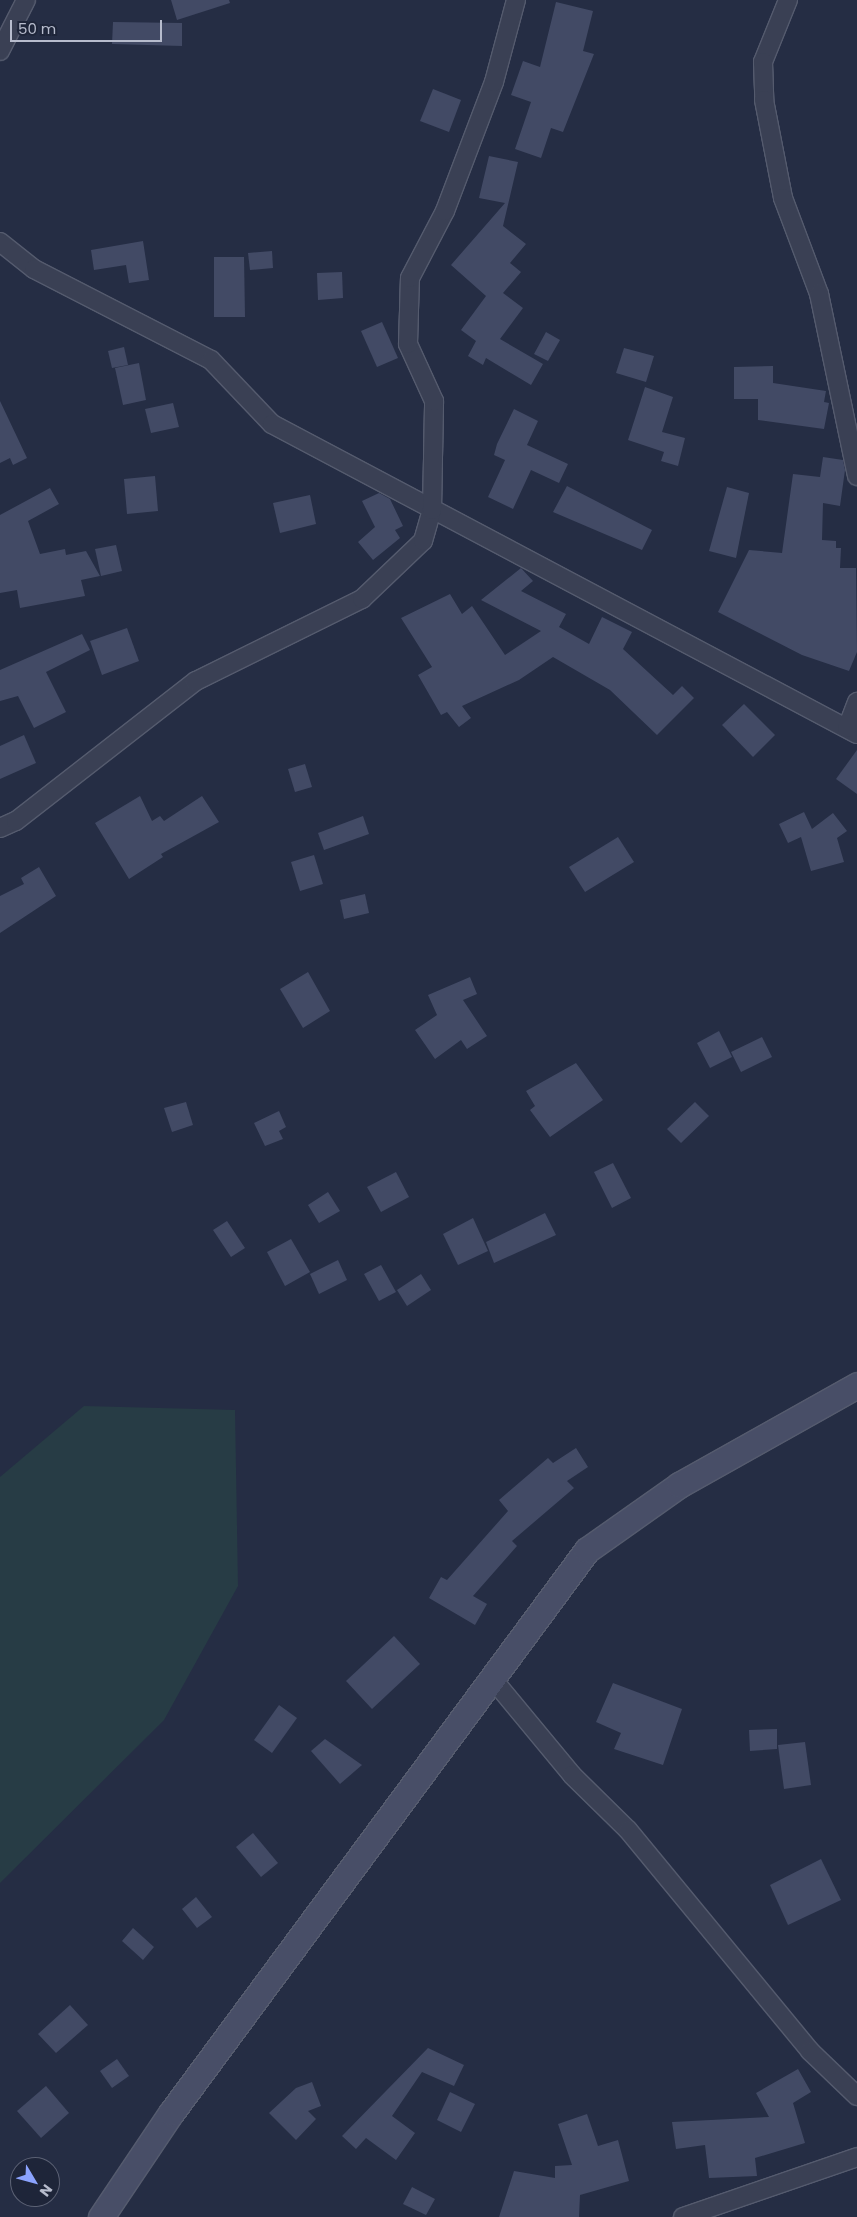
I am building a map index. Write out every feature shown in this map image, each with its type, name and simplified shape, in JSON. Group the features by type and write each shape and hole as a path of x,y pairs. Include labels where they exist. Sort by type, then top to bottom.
{"street":[{"path":"0,51 26,0"},
{"path":"0,828 16,821 196,681 362,599 423,541 432,510 434,401 408,344 410,278 445,211 494,82 516,0"},
{"path":"788,0 763,62 764,100 783,198 819,294 857,476"},
{"path":"0,242 34,269 211,360 272,424 432,510 852,731 857,702"},
{"path":"101,2217 171,2113 491,1677 587,1550 679,1485 857,1385"},
{"path":"491,1677 572,1775 634,1838 810,2051 857,2096"},
{"path":"683,2217 857,2157"}],"shaded area":[{"path":"84,1406 235,1410 238,1586 164,1720 0,1883 0,1477"}],"building":[{"path":"171,0 229,0 230,3 177,20"},
{"path":"556,2 593,11 583,51 594,54 563,132 551,128 541,158 515,149 531,102 511,95 523,61 540,67"},
{"path":"113,22 182,23 182,46 112,44"},
{"path":"433,89 461,100 449,132 420,121"},
{"path":"489,156 518,162 503,226 526,244 510,263 521,272 503,293 523,308 500,339 543,364 531,385 486,358 483,365 468,356 476,341 461,330 486,296 451,265 505,203 479,198"},
{"path":"143,241 149,280 129,283 126,265 94,270 91,250"},
{"path":"272,251 273,268 250,270 248,253"},
{"path":"214,257 244,257 245,317 214,317"},
{"path":"342,272 343,298 318,300 317,273"},
{"path":"382,322 398,358 377,367 361,331"},
{"path":"546,332 560,340 548,361 534,354"},
{"path":"124,347 128,365 112,368 108,351"},
{"path":"624,348 654,356 646,382 616,373"},
{"path":"139,363 146,400 123,405 115,368"},
{"path":"773,366 773,383 826,391 824,402 829,403 824,429 758,420 758,399 734,399 734,367"},
{"path":"645,387 673,397 662,432 685,438 678,466 661,461 664,452 628,440"},
{"path":"0,401 27,458 13,465 10,458 0,463"},
{"path":"173,403 179,427 151,433 145,409"},
{"path":"514,409 538,421 527,445 568,464 559,483 531,470 513,509 488,497 505,460 494,455 497,444"},
{"path":"823,457 843,460 845,470 840,506 823,503 822,540 836,541 836,548 841,548 840,568 856,568 857,652 849,671 802,655 718,612 749,550 782,553 793,474 820,477"},
{"path":"155,476 158,511 127,514 124,479"},
{"path":"567,486 652,530 642,550 553,512"},
{"path":"727,487 749,493 736,558 709,551"},
{"path":"50,488 59,504 28,521 40,554 65,549 66,555 86,551 100,576 81,580 85,596 20,608 17,590 0,593 0,515"},
{"path":"379,493 390,499 403,526 395,530 400,538 373,560 358,542 375,527 362,501"},
{"path":"310,495 316,524 280,533 273,503"},
{"path":"116,545 122,571 101,576 95,549"},
{"path":"521,568 533,581 521,591 566,614 559,627 589,644 602,617 632,632 623,649 673,695 682,686 694,698 657,735 610,690 553,657 519,680 462,706 471,718 459,727 447,712 441,715 418,675 432,667 401,618 450,594 462,614 472,606 505,655 541,631 481,600"},
{"path":"127,628 139,661 102,675 90,641"},
{"path":"82,634 90,650 46,672 66,712 34,728 18,696 0,701 0,670"},
{"path":"744,704 775,735 753,757 722,725"},
{"path":"24,735 36,763 0,779 0,746"},
{"path":"857,750 857,794 836,779"},
{"path":"305,764 312,787 295,792 288,769"},
{"path":"140,796 152,821 160,816 164,821 202,796 219,822 161,854 163,857 129,879 95,823"},
{"path":"804,812 812,829 833,813 847,831 837,838 844,862 811,871 801,837 788,843 779,824"},
{"path":"363,816 369,834 324,850 318,833"},
{"path":"618,837 634,862 585,892 569,867"},
{"path":"314,855 323,884 300,891 291,862"},
{"path":"39,867 56,896 0,933 0,896 24,884 21,878"},
{"path":"365,894 369,913 344,919 340,900"},
{"path":"308,972 330,1011 303,1028 280,989"},
{"path":"470,977 477,994 463,1000 487,1036 467,1049 461,1040 435,1059 415,1030 437,1015 428,995"},
{"path":"719,1031 732,1057 710,1068 697,1043"},
{"path":"762,1037 772,1057 741,1072 731,1052"},
{"path":"576,1063 603,1100 550,1137 530,1110 535,1106 526,1091"},
{"path":"186,1102 193,1125 172,1132 164,1108"},
{"path":"695,1102 709,1116 681,1143 667,1129"},
{"path":"279,1111 286,1127 279,1131 283,1139 265,1146 254,1123"},
{"path":"613,1163 631,1198 612,1208 594,1172"},
{"path":"396,1172 409,1197 381,1212 367,1187"},
{"path":"328,1192 340,1211 319,1223 308,1205"},
{"path":"545,1213 556,1235 494,1263 486,1242"},
{"path":"473,1218 488,1251 458,1265 443,1234"},
{"path":"227,1221 245,1248 231,1257 213,1230"},
{"path":"291,1239 310,1272 285,1286 267,1252"},
{"path":"338,1260 347,1280 319,1294 310,1274"},
{"path":"381,1265 396,1292 379,1301 364,1274"},
{"path":"421,1274 431,1290 407,1306 397,1290"},
{"path":"576,1448 588,1467 567,1481 574,1488 512,1541 517,1546 473,1596 487,1604 475,1625 429,1598 441,1577 447,1580 508,1511 499,1500 548,1458 553,1463"},
{"path":"394,1636 420,1664 372,1709 346,1681"},
{"path":"613,1683 682,1709 663,1765 614,1749 621,1733 596,1722"},
{"path":"279,1705 297,1718 272,1753 254,1740"},
{"path":"777,1729 777,1749 750,1751 749,1730"},
{"path":"325,1739 362,1765 340,1784 311,1751"},
{"path":"805,1742 811,1785 784,1789 778,1745"},
{"path":"253,1833 278,1863 261,1877 236,1847"},
{"path":"821,1859 841,1900 788,1925 770,1885"},
{"path":"196,1897 212,1917 197,1928 182,1909"},
{"path":"133,1928 154,1947 143,1960 122,1941"},
{"path":"70,2005 88,2025 56,2053 38,2034"},
{"path":"428,2048 464,2065 454,2086 422,2072 392,2116 415,2133 396,2160 366,2138 356,2149 342,2136"},
{"path":"117,2059 129,2076 112,2088 100,2071"},
{"path":"798,2069 811,2092 793,2103 805,2143 755,2158 757,2176 709,2178 705,2145 676,2149 672,2122 769,2117 756,2093"},
{"path":"312,2082 321,2106 308,2111 316,2119 296,2140 269,2113 296,2088"},
{"path":"46,2086 69,2113 41,2138 17,2111"},
{"path":"450,2092 475,2104 461,2132 437,2120"},
{"path":"587,2114 598,2146 618,2140 629,2181 580,2195 579,2217 499,2217 514,2171 555,2178 555,2166 572,2165 558,2124"},
{"path":"412,2187 435,2199 426,2215 403,2204"}]}
